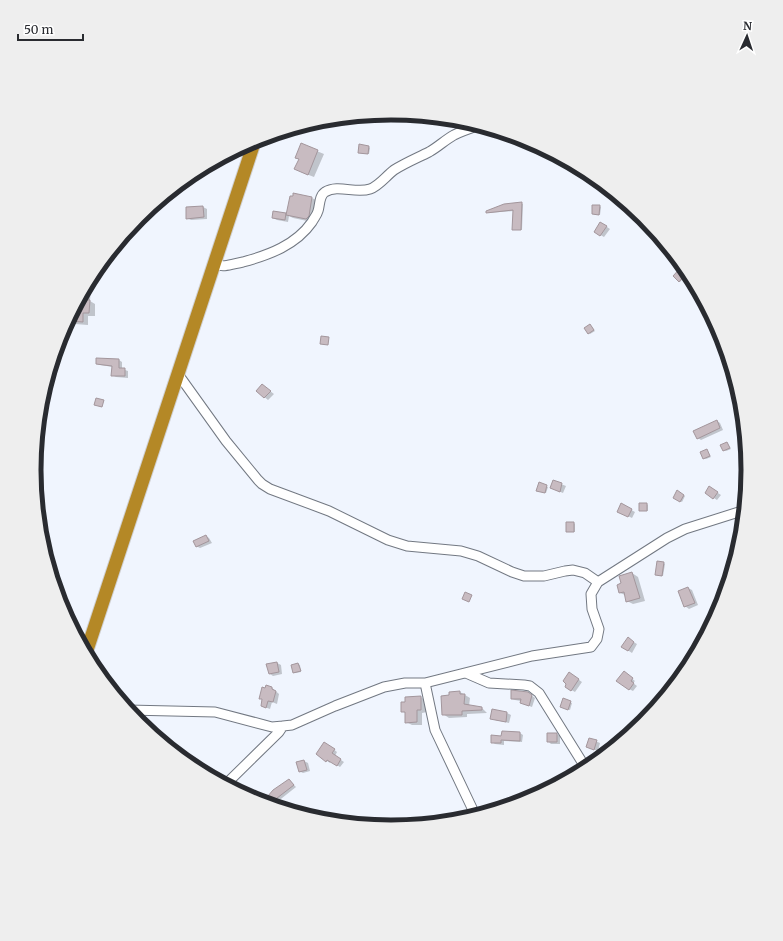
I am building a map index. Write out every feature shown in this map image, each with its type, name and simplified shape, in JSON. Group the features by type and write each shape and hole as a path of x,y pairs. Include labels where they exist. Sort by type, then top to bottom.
{"highway":[{"path":"88,646 252,149"}],"street":[{"path":"214,264 221,267 263,256 286,246 311,223 318,212 323,193 334,190 369,189 410,160 441,145 452,136 469,129"},
{"path":"178,374 226,441 258,480 270,489 329,511 388,540 407,546 461,551 478,556 524,576 544,576 566,570 573,570 584,573 598,582"},
{"path":"136,710 215,712 272,727 283,726 292,724 384,687 405,683 425,683 532,656 591,647 597,640 599,629 592,608 591,594 598,582 667,538 685,529 739,512"},
{"path":"466,672 489,683 524,685 540,693 583,764"},
{"path":"425,683 435,730 473,811"},
{"path":"229,781 279,732 283,726"}],"building":[{"path":"301,143 318,150 308,175 294,169 299,159 295,158"},
{"path":"359,144 369,146 368,154 358,153"},
{"path":"293,193 312,197 309,216 306,219 286,215 290,196 293,196"},
{"path":"522,202 521,230 512,230 513,210 486,213 486,211 504,204"},
{"path":"592,205 600,205 599,215 592,214"},
{"path":"203,206 204,217 186,219 186,207"},
{"path":"273,211 286,213 285,220 272,218"},
{"path":"600,222 607,226 600,236 594,232"},
{"path":"679,270 683,277 679,282 673,276"},
{"path":"85,300 90,300 89,313 83,313 83,322 74,321"},
{"path":"590,324 594,330 588,334 584,328"},
{"path":"321,336 329,337 328,345 320,344"},
{"path":"96,358 119,359 119,368 125,368 125,376 111,376 112,366 96,364"},
{"path":"262,384 271,391 264,398 256,391"},
{"path":"96,398 104,400 102,407 94,405"},
{"path":"717,420 720,428 697,439 693,431"},
{"path":"727,442 730,448 723,451 720,445"},
{"path":"707,449 710,456 703,459 700,452"},
{"path":"553,480 562,483 560,492 550,488"},
{"path":"539,482 547,485 545,493 536,491"},
{"path":"709,486 718,492 713,499 705,493"},
{"path":"677,490 684,495 680,502 673,498"},
{"path":"621,503 632,509 628,517 617,512"},
{"path":"639,503 647,503 647,511 639,511"},
{"path":"566,522 574,522 574,532 566,532"},
{"path":"206,535 209,541 196,547 193,541"},
{"path":"657,561 664,562 662,576 655,575"},
{"path":"632,572 640,598 626,602 624,592 619,593 617,585 621,583 619,576"},
{"path":"688,587 695,603 684,607 678,591"},
{"path":"465,592 472,595 469,602 462,599"},
{"path":"628,637 634,642 628,651 621,647"},
{"path":"277,662 279,672 269,674 266,664"},
{"path":"298,663 301,671 293,673 291,665"},
{"path":"624,671 633,678 631,681 634,683 629,690 616,681"},
{"path":"569,672 579,679 571,691 565,687 566,684 563,681"},
{"path":"266,685 272,687 272,689 276,691 273,702 268,701 266,708 261,706 262,699 259,699 262,687 265,688"},
{"path":"511,690 528,692 532,695 529,706 520,703 521,699 511,699"},
{"path":"460,691 460,694 465,694 464,704 482,707 482,710 462,711 462,715 442,715 441,696 449,695 449,692"},
{"path":"421,696 421,710 417,710 417,722 405,723 405,712 401,712 401,702 405,702 405,697"},
{"path":"563,698 571,701 568,710 560,707"},
{"path":"492,709 507,712 506,722 490,719"},
{"path":"502,731 520,732 520,741 501,740 501,743 491,743 491,735 501,736"},
{"path":"547,733 557,733 557,742 547,742"},
{"path":"589,738 597,740 594,750 586,747"},
{"path":"324,742 335,749 332,753 341,759 337,766 327,760 326,762 316,754"},
{"path":"304,760 307,770 299,772 296,762"},
{"path":"289,779 294,785 274,800 267,798 273,790"}]}
